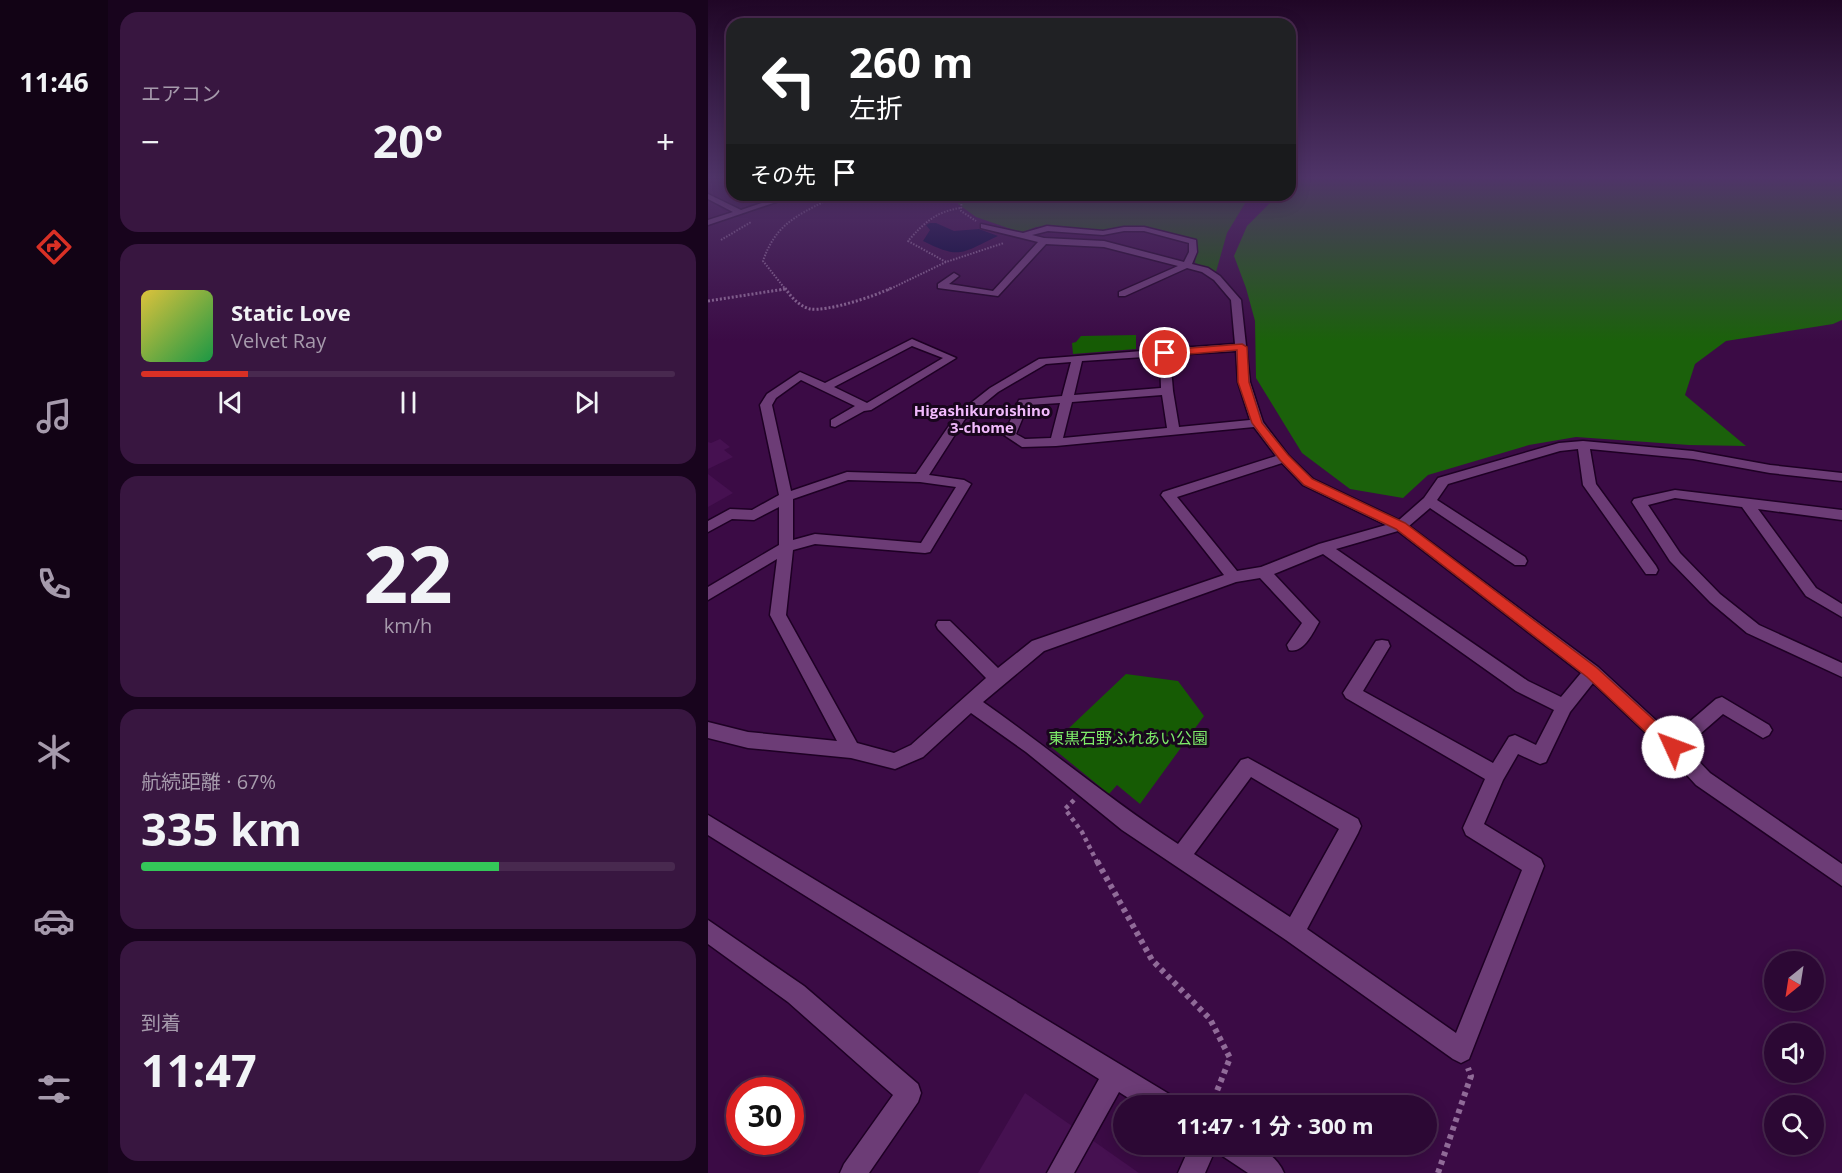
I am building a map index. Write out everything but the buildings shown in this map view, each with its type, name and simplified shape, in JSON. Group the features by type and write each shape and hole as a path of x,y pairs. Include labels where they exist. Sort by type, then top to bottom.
{"street":[{"path":"1003,232 1044,241 1104,244 1205,270 1211,274 1236,300 1244,382 1257,423 1284,458 1308,482 1400,526 1592,672 1673,747 1703,779 1842,876"},
{"path":"1021,237 1036,232"},
{"path":"1089,232 1110,232"},
{"path":"1122,294 1187,265 1193,252 1193,242 1151,232"},
{"path":"954,276 941,285 995,294 1044,241"},
{"path":"1170,337 1167,391 1174,432"},
{"path":"826,387 912,342 951,358 867,408 800,375 771,396 766,405 786,497 786,548 778,615 851,750"},
{"path":"920,478 961,417 994,390 1043,362 1242,347"},
{"path":"1056,442 1077,359"},
{"path":"1167,391 1023,402 1010,435 1022,443 1056,442 1257,423"},
{"path":"835,423 862,407"},
{"path":"708,730 747,740 851,750 895,761 917,751 972,704 997,678 1038,646 1234,578 1263,572 1324,548 1400,526 1429,501 1443,481 1559,447 1584,446 1693,455 1770,469 1842,477"},
{"path":"1584,446 1590,485 1651,570"},
{"path":"1234,578 1168,495 1284,458"},
{"path":"708,527 730,514 754,515 786,497 847,476 920,478 964,484 925,548 815,539 786,548 708,594"},
{"path":"1842,516 1675,494 1639,502 1675,557 1715,598 1753,629 1842,670"},
{"path":"1429,501 1520,561"},
{"path":"1748,505 1811,592 1842,611"},
{"path":"1324,548 1522,686 1564,707"},
{"path":"1263,572 1311,622 1295,645"},
{"path":"944,625 997,678"},
{"path":"1382,646 1352,693 1496,775"},
{"path":"972,704 1032,746 1085,789 1294,932 1461,1051 1534,866 1473,828 1496,775 1515,743 1540,756 1564,707 1592,672"},
{"path":"1673,747 1722,704 1763,730"},
{"path":"1180,856 1248,766 1351,826 1294,932"},
{"path":"708,824 1148,1095"},
{"path":"708,931 796,994 909,1093 853,1173"},
{"path":"1060,1173 1115,1074"},
{"path":"1191,1173 1200,1155"},
{"path":"1244,1155 1271,1173"}],"path":[{"path":"776,232 763,261 774,271 793,298 813,310 877,296 946,262 1021,237"},
{"path":"916,232 908,242 946,262"},
{"path":"708,301 785,289"},
{"path":"1085,789 1065,809 1082,832 1152,960 1210,1019 1230,1058 1215,1095"},
{"path":"1438,1173 1471,1076 1461,1051"}],"shaded area":[{"path":"929,232 986,232 998,236 961,252 946,251 923,241"},
{"path":"720,439 730,447 724,450 733,457 708,469 708,442"},
{"path":"708,474 733,493 708,507"},
{"path":"1025,1093 1139,1173 978,1173"}],"green space":[{"path":"1163,232 1228,232 1216,272 1195,263 1197,240"},
{"path":"1245,232 1842,232 1842,320 1833,324 1726,341 1695,364 1685,395 1746,446 1689,445 1576,437 1529,445 1428,475 1403,498 1350,489 1302,453 1256,378 1255,321 1234,256"},
{"path":"1136,335 1136,349 1073,354 1072,343 1081,336"},
{"name":"東黒石野ふれあい公園","path":"1126,674 1178,681 1204,716 1140,804 1117,785 1109,794 1050,746"}],"district":[{"name":"Higashikuroishino 3-chome","path":"982,418"}],"route":[{"path":"1165,353 1242,347 1244,382 1257,423 1284,458 1308,482 1400,526 1592,672 1673,747"}]}
